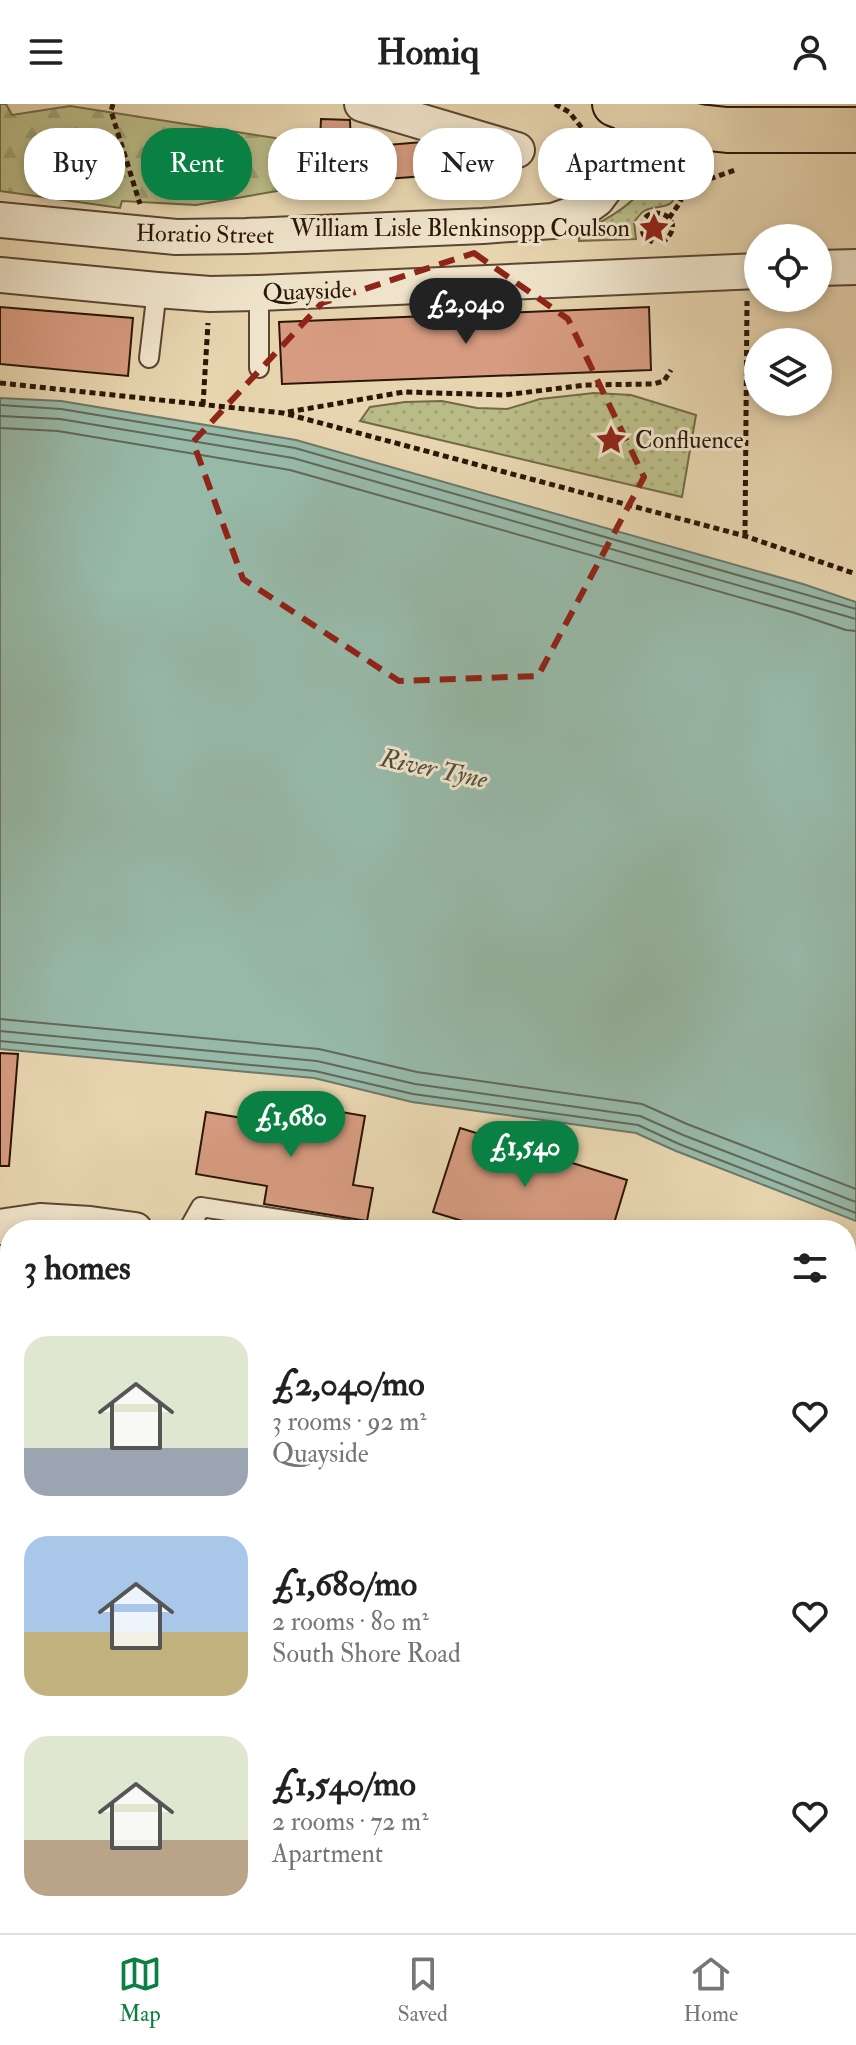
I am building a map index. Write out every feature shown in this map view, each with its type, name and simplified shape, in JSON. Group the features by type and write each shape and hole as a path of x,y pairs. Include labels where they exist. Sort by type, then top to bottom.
{"main road":[{"path":"625,108 701,116 727,130 856,130"}],"street":[{"path":"362,104 443,128"},
{"name":"Horatio Street","path":"0,220 176,237 497,226 553,221 579,212 597,199 614,176 625,108"},
{"path":"832,268 856,267"},
{"name":"Quayside","path":"0,275 210,294 744,271"}],"lane":[{"path":"149,358 157,290"},
{"path":"259,293 259,368"},
{"path":"194,1220 201,1207 285,1220"}],"path":[{"path":"113,104 111,111 141,205 128,205"},
{"path":"654,212 662,213 673,226 671,236 664,242 654,243 642,232 642,224 654,212"},
{"path":"203,405 210,294"},
{"path":"745,536 752,312"},
{"path":"283,413 404,392 505,395 585,385 653,384 664,381 671,370"},
{"path":"0,383 283,413 745,536 856,574"}],"highlighted area":[{"path":"474,253 568,319 644,477 538,676 399,681 243,579 193,442 322,303"}],"green space":[{"path":"0,104 6,104 12,115 70,106 211,128 141,128 141,200 225,200 196,205 122,201 120,208 64,200 125,200 125,128 24,128 24,194 0,191"},
{"path":"252,134 268,137 268,193 252,195"},
{"path":"632,200 673,200 670,204 640,214 634,222 636,239 579,241 579,232 622,209"},
{"path":"594,393 631,395 696,415 682,497 360,421 370,407 405,402 442,401 477,408 507,409 540,399"}],"water":[{"name":"River Tyne","path":"0,398 61,401 296,440 803,584 856,602 856,1220 636,1133 412,1102 314,1078 0,1049"}],"building":[{"path":"321,119 350,120 350,128 321,128"},
{"path":"413,143 413,177 397,178 397,144"},
{"path":"0,307 133,318 128,376 0,364"},
{"path":"649,307 651,370 282,384 279,322"},
{"path":"0,1053 18,1054 9,1166 0,1166"},
{"path":"294,1104 365,1116 353,1185 373,1188 367,1220 264,1204 267,1186 196,1174 206,1112 291,1126"},
{"path":"460,1128 627,1180 615,1220 459,1220 433,1212"}],"place":[{"name":"William Lisle Blenkinsopp Coulson","path":"654,228"},
{"name":"Confluence","path":"611,440"}]}
